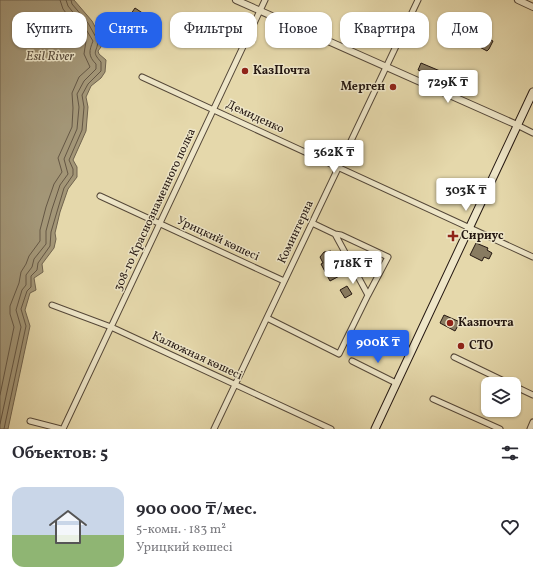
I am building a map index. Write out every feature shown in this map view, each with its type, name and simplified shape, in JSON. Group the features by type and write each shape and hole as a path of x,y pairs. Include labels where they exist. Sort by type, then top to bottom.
{"main road":[{"path":"375,429 533,92"}],"street":[{"path":"236,0 533,133"},
{"name":"308-го Краснознаменного полка","path":"62,429 265,0"},
{"name":"Коминтерна","path":"214,429 418,0"},
{"path":"518,0 533,7"},
{"name":"Демиденко","path":"142,77 533,257"},
{"name":"Урицкий көшесі","path":"100,196 284,281"},
{"path":"267,318 339,354 388,256 312,223"},
{"path":"335,234 368,295"},
{"name":"Калюжная көшесі","path":"52,304 111,327 331,429"},
{"path":"454,357 495,377"},
{"path":"352,361 396,383"},
{"path":"521,389 533,395"},
{"path":"433,399 500,429"},
{"path":"30,421 62,429"},
{"path":"530,429 533,422"}],"water":[{"name":"Esil River","path":"0,0 74,0 84,12 12,12 12,48 87,48 87,15 95,27 95,48 100,48 98,51 99,54 106,60 105,72 101,78 91,86 86,97 88,107 86,131 73,160 77,167 77,177 68,189 60,212 55,233 56,239 54,248 42,264 43,272 34,278 36,290 30,293 25,310 30,326 8,429 0,429"}],"building":[{"path":"135,8 141,12 132,12"},
{"path":"481,48 490,48 487,51"},
{"path":"421,63 452,76 449,83 418,70"},
{"path":"476,243 488,248 487,250 492,253 489,259 484,257 482,261 470,255"},
{"path":"331,251 334,257 336,256 345,273 330,281 321,264 323,263 320,257 324,252"},
{"path":"347,286 352,294 345,298 340,290"},
{"name":"Казпочта","path":"444,315 460,322 455,331 440,323"}],"place":[{"name":"КазПочта","path":"245,71"},
{"name":"Мерген","path":"393,87"},
{"name":"Сириус","path":"453,236"},
{"name":"Казпочта","path":"450,323"},
{"name":"СТО","path":"461,346"}]}
